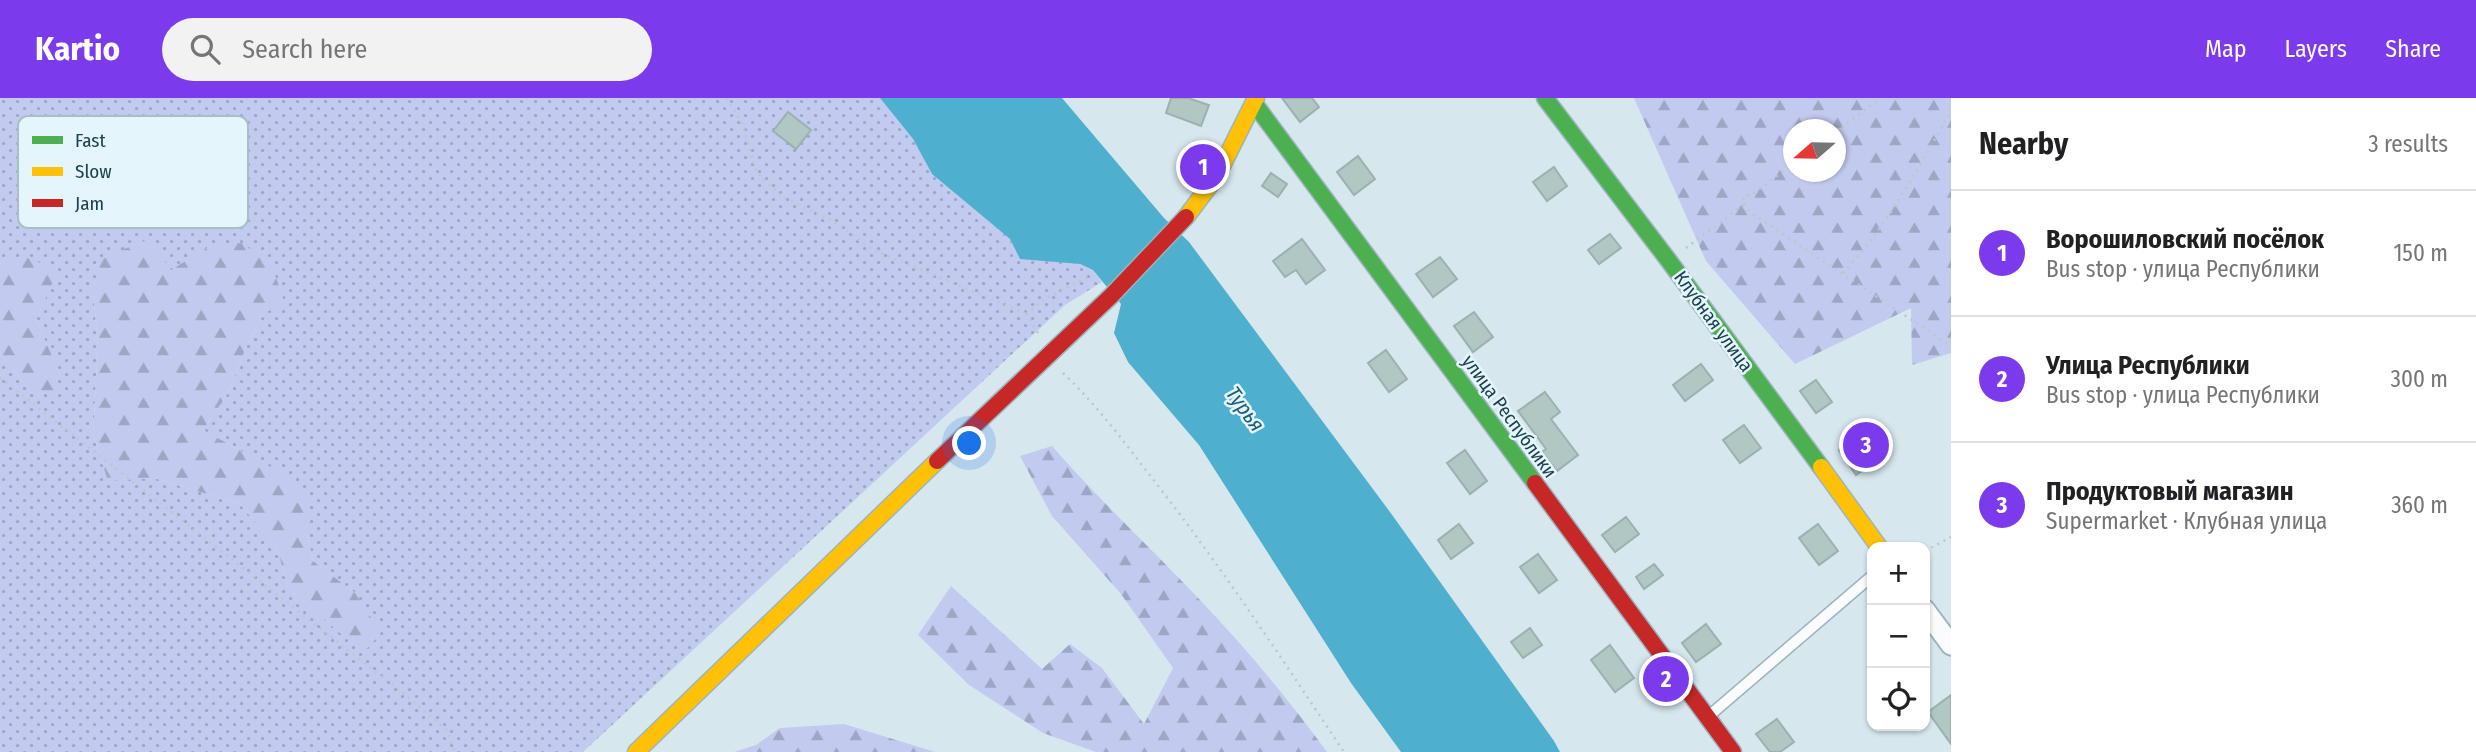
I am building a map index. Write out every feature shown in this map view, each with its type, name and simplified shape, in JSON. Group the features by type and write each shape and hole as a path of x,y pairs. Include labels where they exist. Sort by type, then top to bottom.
{"street":[{"name":"Клубная улица","path":"1545,98 1669,261 1875,542"},
{"path":"636,752 852,541 1047,358 1180,226 1217,176 1255,101"},
{"name":"улица Республики","path":"1255,101 1733,752"},
{"path":"1930,617 1951,645"}],"lane":[{"path":"1707,718 1867,580"}],"path":[{"path":"727,98 743,125 756,172 783,197 835,222 871,249 1027,314 1042,341 1047,358 1082,391 1177,510 1245,603 1344,752"},
{"path":"1846,124 1880,98"},
{"path":"1843,273 1863,251 1919,167 1951,111"},
{"path":"1783,171 1754,193 1743,197 1744,204 1751,213 1951,346"},
{"path":"1669,261 1744,204"},
{"path":"1027,314 1041,301 1088,276"},
{"path":"0,378 412,700 447,731 455,752"},
{"path":"1930,548 1951,537"}],"green space":[{"path":"0,98 880,98 913,139 932,174 1010,239 1020,258 1080,264 1093,270 1102,282 1065,305 583,752 0,752 0,353 30,390 60,374 36,320 32,257 0,257","holes":["210,246 264,313 247,345 228,393 203,430 279,472 309,494 306,531 313,561 355,593 380,634 363,652 288,588 277,548 240,504 154,478 108,480 93,434 98,345 93,290 171,271"]},
{"path":"1634,98 1951,98 1951,353 1912,365 1911,308 1795,364 1706,261"},
{"path":"149,239 171,270 210,246 242,243 272,266 285,304 264,313 247,345 228,393 203,430 280,472 310,494 306,531 313,561 355,593 381,633 363,653 288,588 277,548 240,504 154,478 108,481 93,434 98,345 93,290 102,258"},
{"path":"0,257 32,257 56,275 36,320 60,374 53,393 30,390 0,353"},
{"path":"1052,446 1233,636 1282,693 1327,752 1096,752 1043,733 969,685 918,635 951,586 1042,669 1070,644 1102,668 1144,724 1173,668 1121,594 1052,516 1020,456"},
{"path":"844,724 935,752 734,752 756,745 780,728"}],"water":[{"name":"Турья","path":"880,98 1062,98 1164,218 1189,242 1390,512 1560,752 1401,752 1351,683 1199,445 1128,362 1114,333 1121,304 1093,270 1080,264 1020,259 1010,239 932,174 913,139"}],"building":[{"path":"1171,98 1188,98 1209,105 1201,126 1166,113"},
{"path":"1282,98 1312,98 1319,107 1300,122"},
{"path":"788,112 811,130 796,149 773,131"},
{"path":"1358,156 1375,179 1354,195 1337,172"},
{"path":"1554,167 1567,186 1547,201 1533,182"},
{"path":"1271,173 1287,184 1278,197 1262,186"},
{"path":"1610,234 1621,248 1599,264 1588,250"},
{"path":"1302,239 1325,270 1306,284 1296,270 1285,277 1273,261"},
{"path":"1440,257 1457,279 1433,297 1416,274"},
{"path":"1474,312 1493,337 1473,352 1454,326"},
{"path":"1386,350 1407,379 1389,392 1368,363"},
{"path":"1701,364 1713,380 1685,401 1673,385"},
{"path":"1816,380 1832,402 1816,413 1800,391"},
{"path":"1545,392 1560,412 1551,419 1578,455 1557,471 1542,452 1546,449 1518,411"},
{"path":"1744,425 1761,448 1740,463 1723,440"},
{"path":"1871,427 1889,452 1856,475 1839,450"},
{"path":"1465,450 1487,481 1470,494 1447,463"},
{"path":"1626,517 1639,534 1615,552 1602,535"},
{"path":"1459,524 1473,543 1451,559 1438,540"},
{"path":"1818,524 1838,551 1819,565 1799,538"},
{"path":"1538,554 1557,580 1539,593 1520,567"},
{"path":"1654,564 1663,575 1644,589 1636,577"},
{"path":"1706,624 1721,644 1696,662 1682,643"},
{"path":"1530,628 1542,645 1523,658 1511,642"},
{"path":"1610,645 1634,678 1615,692 1591,660"},
{"path":"1951,695 1951,744 1930,715 1930,711"},
{"path":"1777,719 1794,742 1780,752 1770,752 1756,734"}],"traffic: fast":[{"path":"1545,98 1821,467"},
{"path":"1254,103 1535,483"}],"traffic: slow":[{"path":"1186,217 1217,176 1256,98"},
{"path":"636,752 937,461"},
{"path":"1821,467 1875,542"}],"traffic: jam":[{"path":"937,461 1111,296 1186,217"},
{"path":"1535,483 1733,752"}],"place":[{"name":"Ворошиловский посёлок","path":"1203,167"},
{"name":"Продуктовый магазин","path":"1866,445"},
{"name":"Улица Республики","path":"1666,679"}]}
